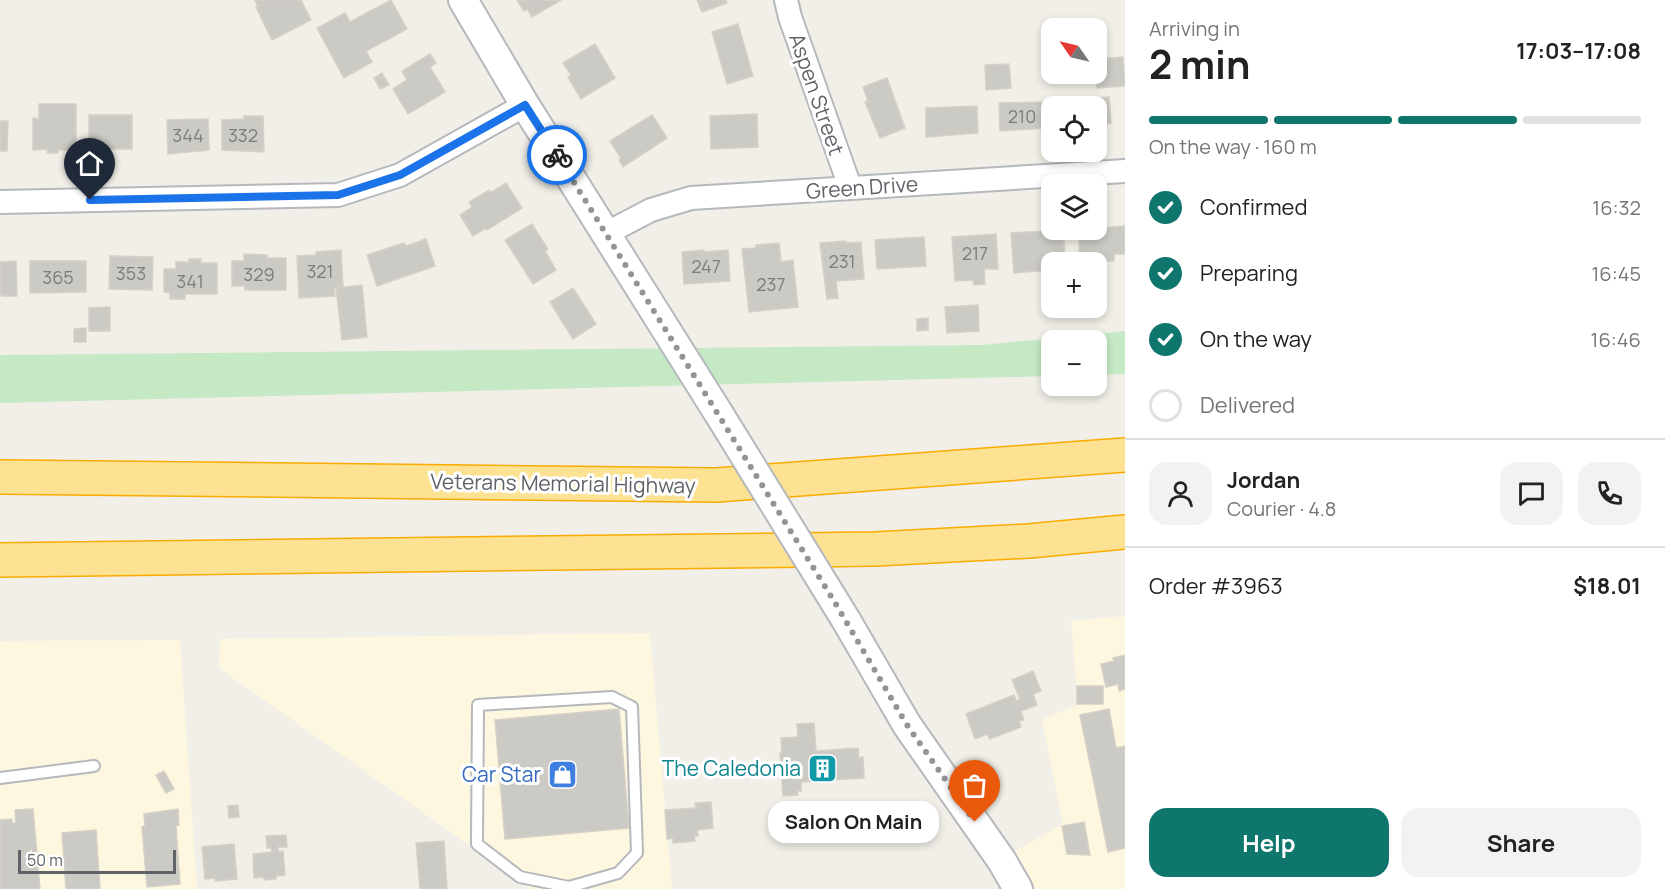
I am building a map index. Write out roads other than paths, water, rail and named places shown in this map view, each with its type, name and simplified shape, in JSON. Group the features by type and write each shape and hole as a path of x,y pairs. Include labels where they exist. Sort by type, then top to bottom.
{"highway":[{"name":"Veterans Memorial Highway","path":"0,477 716,485 1125,455"},
{"path":"0,560 875,549 1007,542 1125,532"}],"street":[{"path":"463,0 525,105 607,233 846,620 907,725 1002,861 1018,889"},
{"name":"Aspen Street","path":"786,0 850,187"},
{"path":"0,202 338,195 400,175 525,105"},
{"name":"Green Drive","path":"607,233 651,210 691,198 1125,171"},
{"path":"996,889 1002,861"}],"lane":[{"path":"612,697 632,707 637,853 618,873 569,888 520,878 477,844 478,705 612,697"},
{"path":"0,778 94,766"}],"place":[{"name":"The Caledonia","path":"822,768"},
{"name":"Car Star","path":"562,774"},
{"name":"Salon On Main","path":"975,822"}]}
